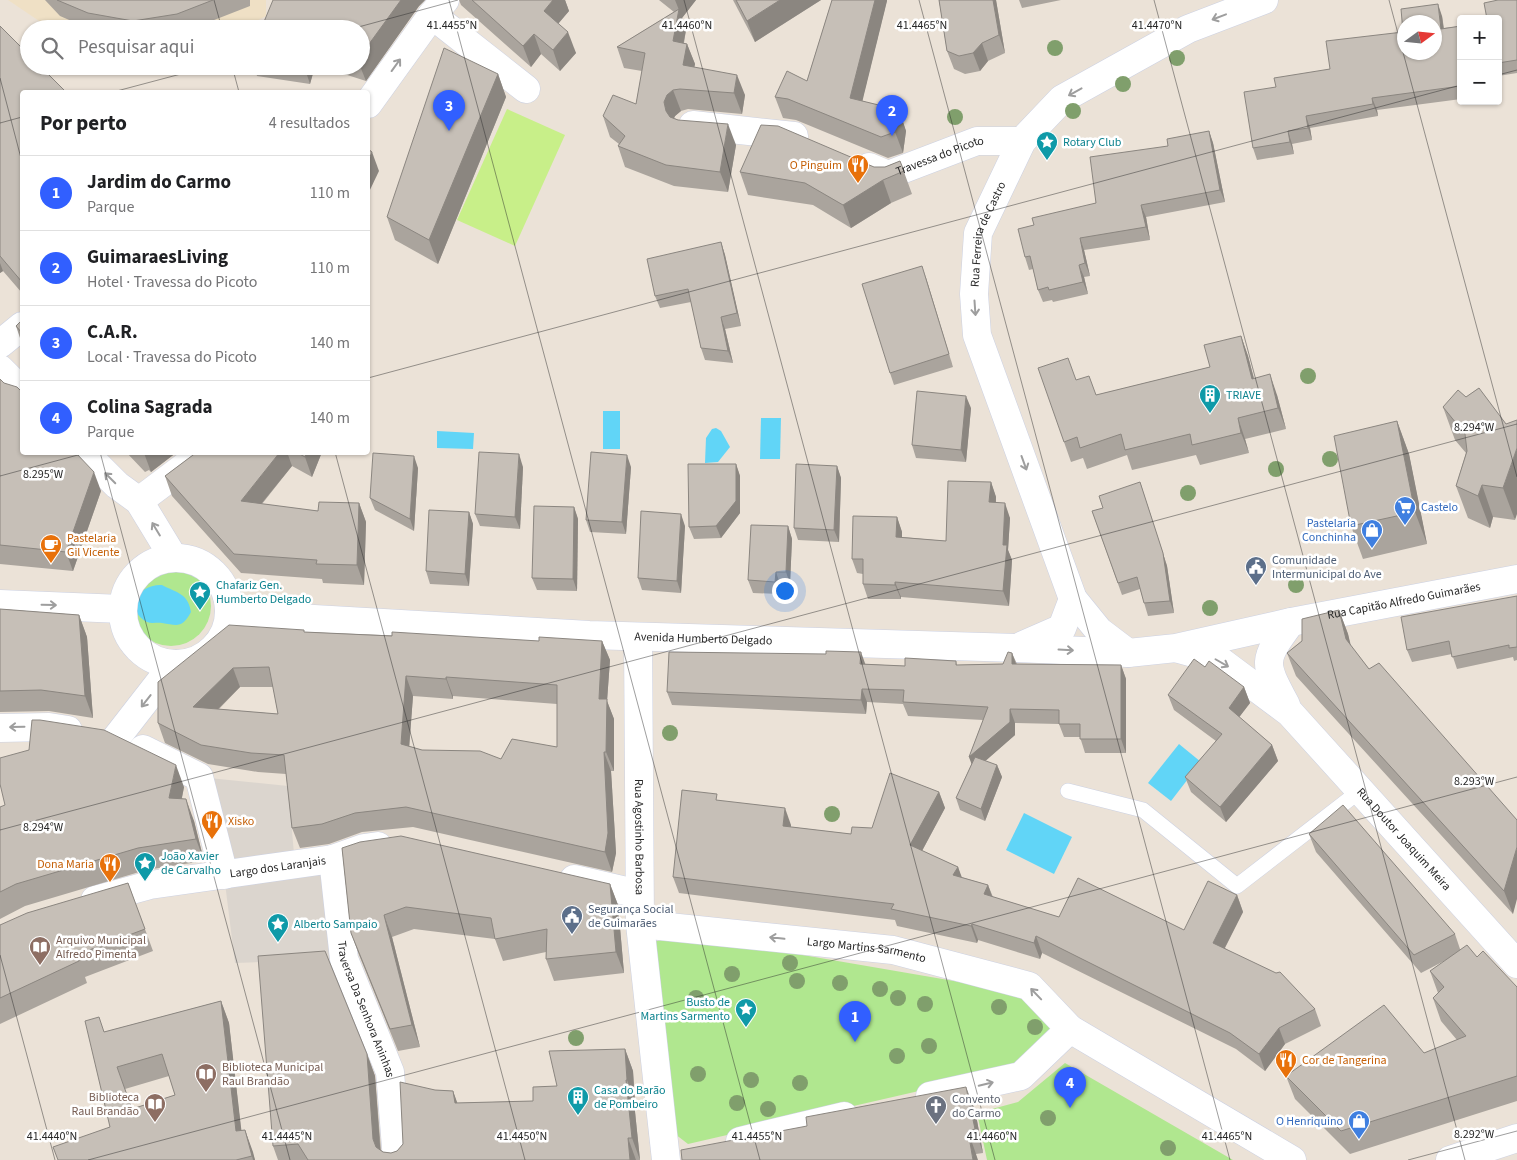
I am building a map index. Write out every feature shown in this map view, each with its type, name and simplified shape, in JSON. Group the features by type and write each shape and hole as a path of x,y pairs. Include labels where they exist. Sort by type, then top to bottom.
{"street":[{"name":"Rua Ferreira de Castro","path":"1128,653 1098,631 1074,599 977,335 974,294 978,233 1022,141 1062,99 1188,29 1264,0"},
{"path":"370,101 438,7 526,89"},
{"path":"686,125 790,134 817,145"},
{"name":"Travessa do Picoto","path":"844,156 888,175 977,141 1022,141"},
{"path":"0,344 20,328"},
{"path":"0,369 20,389"},
{"path":"87,455 117,485 139,501 173,558"},
{"path":"139,501 200,455"},
{"path":"173,558 193,560 210,571 224,587 230,614 226,630 214,649 195,661 173,665 152,660 135,647 125,629 122,609 126,590 138,573 154,562 173,558"},
{"name":"Rua Capitão Alfredo Guimarães","path":"1176,648 1291,622 1517,579"},
{"path":"1017,648 1062,628 1074,599"},
{"path":"0,604 122,609"},
{"name":"Avenida Humberto Delgado","path":"230,614 638,637 1128,653 1176,648"},
{"name":"Rua Doutor Joaquim Meira","path":"1290,713 1268,673 1270,650 1291,622"},
{"name":"Rua Agostinho Barbosa","path":"638,637 640,924 674,1156"},
{"name":"Rua Doutor Joaquim Meira","path":"1176,648 1219,660 1290,713 1362,790 1517,964"},
{"path":"117,737 173,665"},
{"path":"0,728 49,727 117,737 199,777 224,875"},
{"name":"Largo dos Laranjais","path":"73,906 150,885 333,859 364,848 401,844"},
{"name":"Traversa Da Senhora Aninhas","path":"333,859 344,959 390,1072 397,1160"},
{"path":"546,873 639,894"},
{"name":"Largo Martins Sarmento","path":"640,924 893,950 1029,986 1070,1029 1292,1160"},
{"path":"910,1101 1021,1076 1070,1029"},
{"path":"719,1146 871,1110"},
{"path":"1450,1160 1517,1138"}],"lane":[{"path":"1068,791 1143,810 1237,886 1362,790"}],"shaded area":[{"path":"8,0 266,0 266,16 259,20 38,20"},
{"path":"199,777 288,786 295,865 333,859 344,959 235,963 224,875"}],"green space":[{"path":"507,109 565,135 515,246 457,220"},
{"path":"171,566 186,569 199,578 208,591 211,606 208,621 199,634 186,643 171,646 156,643 143,634 134,621 131,606 134,591 143,578 156,569"},
{"path":"680,934 1024,993 1050,1024 1050,1035 1019,1068 688,1144 675,1134 654,942"},
{"path":"1065,1063 1233,1160 987,1160 977,1113 1018,1102"}],"water":[{"path":"603,411 620,411 620,449 603,449"},
{"path":"761,418 781,418 780,459 760,459"},
{"path":"716,428 721,431 730,447 718,462 705,463 706,438 712,429"},
{"path":"437,431 474,433 473,449 437,448"},
{"path":"162,585 181,594 190,606 191,612 185,621 179,625 149,623 140,617 136,611 136,599 140,593 153,586"},
{"path":"1179,744 1201,762 1171,801 1148,783"},
{"path":"1024,813 1072,837 1054,874 1006,850"}],"building":[{"path":"57,0 213,0 177,14 139,20 127,20 88,13"},
{"path":"273,0 401,0 370,43 370,20 265,20"},
{"path":"472,0 553,0 544,11 568,32 553,50 534,34 523,46"},
{"path":"736,0 780,0 747,21"},
{"path":"832,0 875,0 850,98 899,110 895,132 881,137 788,99 775,97 787,71 807,81"},
{"path":"939,0 993,0 999,35 982,43 973,53 959,56 947,51"},
{"path":"1498,0 1517,0 1517,60 1502,62 1502,15 1486,15 1484,3"},
{"path":"1438,4 1439,15 1402,15 1401,9"},
{"path":"679,9 673,41 687,44 683,65 737,75 734,93 680,89 673,90 667,95 664,102 670,117 678,120 728,124 720,172 666,165 618,146 625,136 603,116 613,95 636,104 645,53 617,47"},
{"path":"0,26 20,46 20,75 49,75 64,90 20,90 20,280 0,256"},
{"path":"1457,27 1457,87 1372,98 1373,104 1306,116 1308,128 1288,131 1290,142 1253,148 1244,92 1276,87 1274,78 1330,69 1326,41 1397,33 1397,60 1442,60 1442,29"},
{"path":"444,48 498,74 429,240 387,217"},
{"path":"761,125 778,126 874,167 885,167 900,161 904,171 883,180 843,205 805,183 740,172"},
{"path":"1209,131 1220,190 1141,205 1146,227 1080,238 1085,263 1079,265 1083,282 1049,290 1048,287 1038,290 1030,256 1025,257 1018,229 1034,225 1032,218 1096,203 1090,157 1168,146 1167,139"},
{"path":"721,242 737,313 721,317 728,351 701,348 688,289 655,296 647,259"},
{"path":"922,266 949,354 890,373 862,284"},
{"path":"20,322 20,331 16,326"},
{"path":"1241,336 1252,379 1270,374 1278,408 1238,418 1241,433 1192,445 1190,434 1125,450 1121,434 1080,448 1077,437 1064,442 1038,368 1068,358 1076,380 1089,376 1096,395 1210,367 1204,345"},
{"path":"0,379 4,383 17,387 20,390 20,455 78,455 94,472 66,552 0,545"},
{"path":"1479,388 1506,424 1517,420 1517,448 1503,488 1482,485 1478,496 1456,486 1467,451 1465,434 1443,407 1458,390 1466,397"},
{"path":"917,391 966,396 961,450 912,445"},
{"path":"1397,421 1415,512 1351,526 1334,436"},
{"path":"479,452 519,454 515,517 475,514"},
{"path":"591,452 627,455 622,522 586,520"},
{"path":"373,453 414,456 410,519 370,498"},
{"path":"193,455 278,455 241,501 318,511 319,502 359,503 357,565 316,564 317,560 234,554 165,476"},
{"path":"688,464 736,464 736,501 716,526 689,527"},
{"path":"796,464 837,466 834,530 794,528"},
{"path":"948,481 991,482 989,502 1005,503 1003,545 1007,545 1003,591 895,582 895,585 863,584 863,559 852,559 853,516 897,517 896,537 946,541"},
{"path":"1140,482 1163,553 1170,601 1144,603 1137,577 1118,583 1092,511 1103,508 1099,496"},
{"path":"534,506 574,507 573,579 532,578"},
{"path":"429,510 469,512 465,574 426,571"},
{"path":"641,511 681,514 677,581 638,578"},
{"path":"751,525 788,526 786,572 776,572 775,582 748,580"},
{"path":"1517,596 1517,647 1509,648 1509,645 1452,657 1449,641 1407,650 1401,617"},
{"path":"0,609 79,615 85,696 41,690 0,691"},
{"path":"1339,610 1346,639 1369,669 1379,663 1517,820 1517,847 1504,891 1287,653 1302,641 1302,619"},
{"path":"229,625 304,630 304,632 392,636 392,632 539,641 539,637 602,641 599,699 607,699 606,752 604,752 608,833 605,852 406,807 355,813 322,824 292,828 284,755 251,753 201,745 158,723 158,682","holes":["269,667 278,714 193,707 233,668","406,676 557,685 557,747 512,739 501,759 480,751 422,750 401,744"]},
{"path":"826,651 861,652 860,664 905,666 905,658 956,661 956,665 1003,664 1008,652 1012,653 1012,664 1121,665 1121,739 1080,739 1080,724 1059,724 1059,710 1010,709 1010,722 969,757 988,707 903,702 904,690 862,689 861,700 667,692 669,652 826,654"},
{"path":"1194,659 1205,667 1209,661 1244,687 1229,708 1272,745 1220,807 1185,777 1222,734 1168,695"},
{"path":"32,720 104,730 176,765 169,798 186,799 196,839 138,848 16,884 0,892 0,807 5,805 0,784 0,758 29,750"},
{"path":"975,757 997,765 981,809 956,798"},
{"path":"890,773 939,792 910,845 958,867 953,875 988,885 984,894 1059,917 1078,878 1184,930 1208,881 1237,895 1213,943 1276,973 1280,972 1315,1009 1279,1028 1259,1054 1230,1033 1036,936 1034,943 972,924 971,926 891,909 894,904 673,877 682,790 717,794 716,800 785,808 783,826 851,834 852,827 872,828"},
{"path":"1343,805 1455,934 1414,955 1309,834"},
{"path":"401,836 610,884 616,952 546,959 547,929 495,939 491,918 406,907 384,915 412,1025 390,1029 351,933 342,848 360,842"},
{"path":"128,883 145,929 76,955 79,961 0,998 0,925 27,913"},
{"path":"1467,945 1477,957 1483,951 1517,987 1517,1076 1341,1131 1286,1076 1384,1005 1424,1053 1466,1036 1433,998 1444,987 1430,971"},
{"path":"325,951 367,1054 373,1139 376,1147 383,1152 391,1153 397,1151 403,1144 400,1082 435,1090 453,1091 455,1103 533,1101 533,1087 557,1086 549,1051 625,1049 632,1138 628,1138 630,1160 308,1160 298,1144 273,1146 258,956"},
{"name":"Biblioteca Municipal Raul Brandão","path":"221,1001 236,1131 245,1130 252,1156 236,1160 58,1160 53,1147 110,1127 85,1021 99,1017 104,1032","holes":["162,1054 175,1095 132,1109 117,1067"]},
{"path":"966,1087 975,1129 968,1131 973,1160 682,1160 681,1150 807,1126 806,1117"}],"place":[{"name":"C.A.R.","path":"449,131"},
{"name":"GuimaraesLiving","path":"892,136"},
{"name":"Rotary Club","path":"1047,161"},
{"name":"O Pinguim","path":"858,184"},
{"name":"TRIAVE","path":"1210,414"},
{"name":"Castelo","path":"1405,526"},
{"name":"Pastelaria Conchinha","path":"1372,549"},
{"name":"Pastelaria Gil Vicente","path":"51,564"},
{"name":"Comunidade Intermunicipal do Ave","path":"1256,586"},
{"name":"Chafariz Gen. Humberto Delgado","path":"200,611"},
{"name":"Xisko","path":"212,840"},
{"name":"João Xavier de Carvalho","path":"145,882"},
{"name":"Dona Maria","path":"110,883"},
{"name":"Segurança Social de Guimarães","path":"572,935"},
{"name":"Alberto Sampaio","path":"278,943"},
{"name":"Arquivo Municipal Alfredo Pimenta","path":"40,966"},
{"name":"Busto de Martins Sarmento","path":"746,1028"},
{"name":"Jardim do Carmo","path":"855,1042"},
{"name":"Cor de Tangerina","path":"1286,1079"},
{"name":"Biblioteca Municipal Raul Brandão","path":"206,1093"},
{"name":"Colina Sagrada","path":"1070,1108"},
{"name":"Casa do Barão de Pombeiro","path":"578,1116"},
{"name":"Biblioteca Raul Brandão","path":"155,1123"},
{"name":"Convento do Carmo","path":"936,1125"},
{"name":"O Henriquino","path":"1359,1140"}]}
